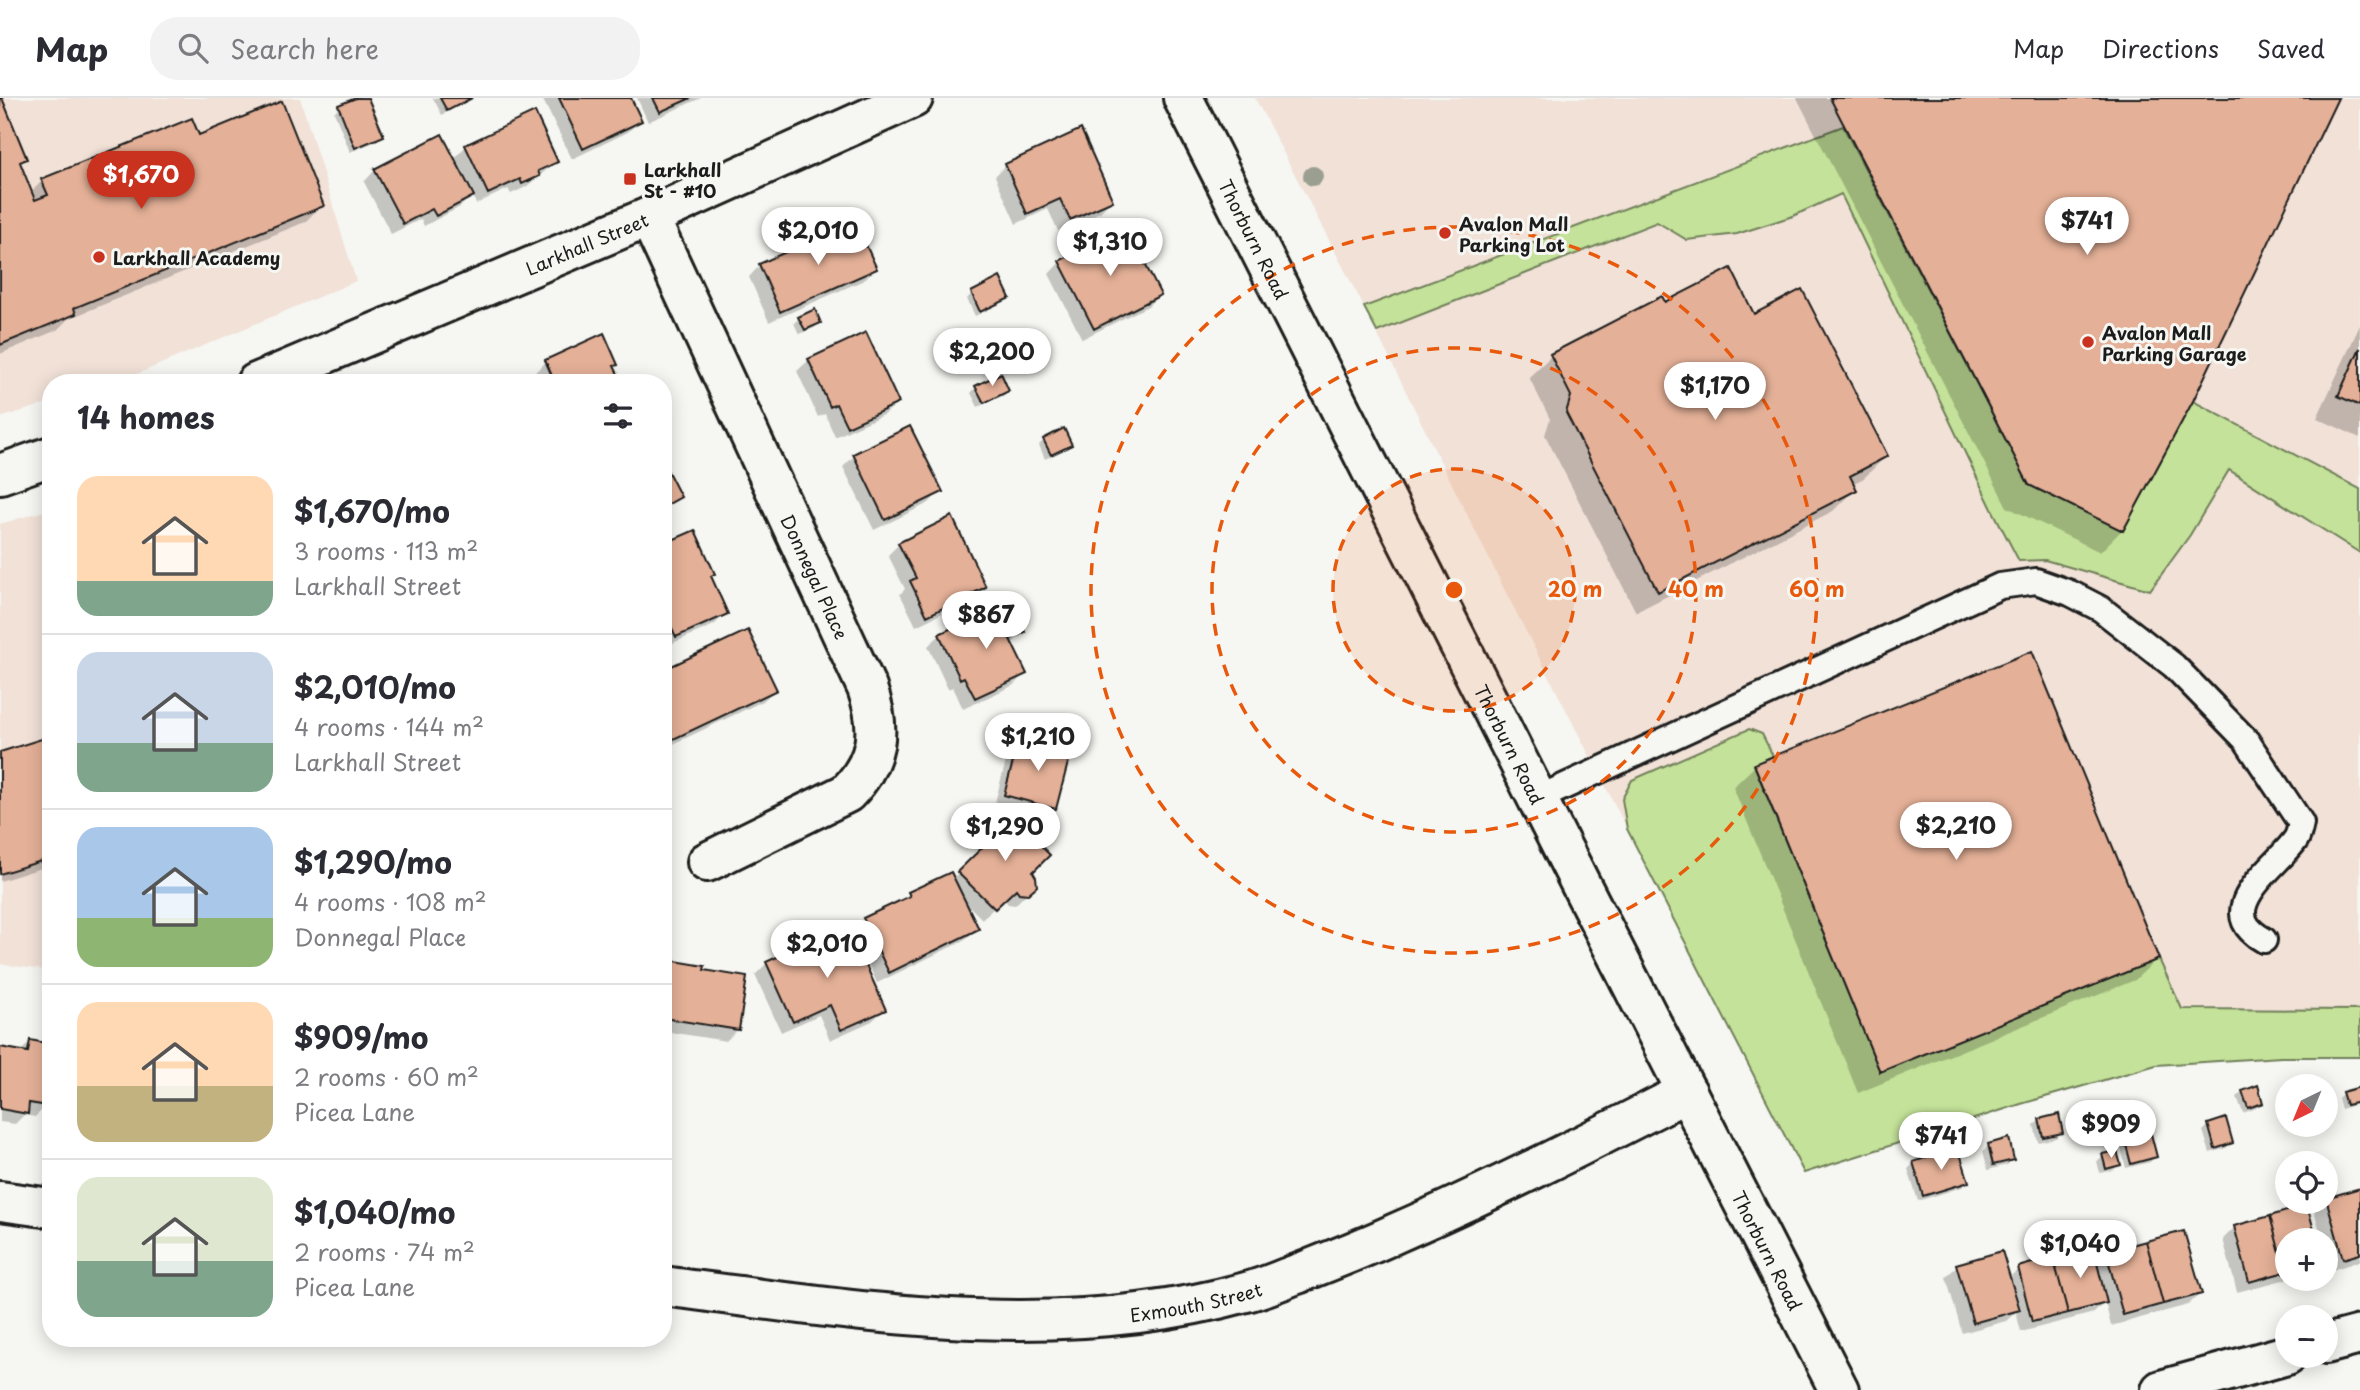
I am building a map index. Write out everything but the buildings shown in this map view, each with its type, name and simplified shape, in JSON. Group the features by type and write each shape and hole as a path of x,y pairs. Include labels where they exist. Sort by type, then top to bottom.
{"street":[{"name":"Larkhall Street","path":"277,374 649,217 913,98"},
{"name":"Thorburn Road","path":"1183,98 1839,1390"},
{"name":"Donnegal Place","path":"649,217 867,688 877,727 868,766 847,793 707,862"},
{"path":"0,474 42,459"},
{"name":"Exmouth Street","path":"672,1287 894,1316 946,1320 1084,1317 1193,1305 1248,1292 1358,1251 1451,1209 1687,1092"},
{"path":"0,1201 42,1207"},
{"path":"2338,1341 2360,1335"},
{"path":"2161,1390 2275,1358"}],"lane":[{"path":"1537,799 2000,586 2036,581 2070,593 2101,609 2174,666 2246,740 2301,823 2296,839 2257,882 2244,904 2242,914 2245,926 2264,940"}],"shaded area":[{"path":"0,98 300,98 356,281 137,374 42,374 42,405 0,418"},
{"path":"1255,98 2360,98 2360,1057 2281,1057 2156,1065 2021,1104 1804,1173"},
{"path":"42,512 42,970 0,964 0,524"}],"green space":[{"path":"1843,126 2029,485 2123,531 2193,401 2360,489 2360,553 2229,470 2190,535 2150,590 2045,560 2019,561 1841,194 1793,216 1737,234 1687,240 1657,222 1377,332 1364,307"},
{"path":"1749,729 1762,734 1773,756 1754,765 1880,1072 2159,959 2182,1009 2360,1010 2360,1057 2281,1057 2156,1065 2021,1104 1804,1173 1627,829 1622,799 1632,780"}],"place":[{"name":"Larkhall St - #10","path":"630,179"},
{"name":"Avalon Mall Parking Lot","path":"1445,233"},
{"name":"Larkhall Academy","path":"99,257"},
{"name":"Avalon Mall Parking Garage","path":"2088,342"}]}
